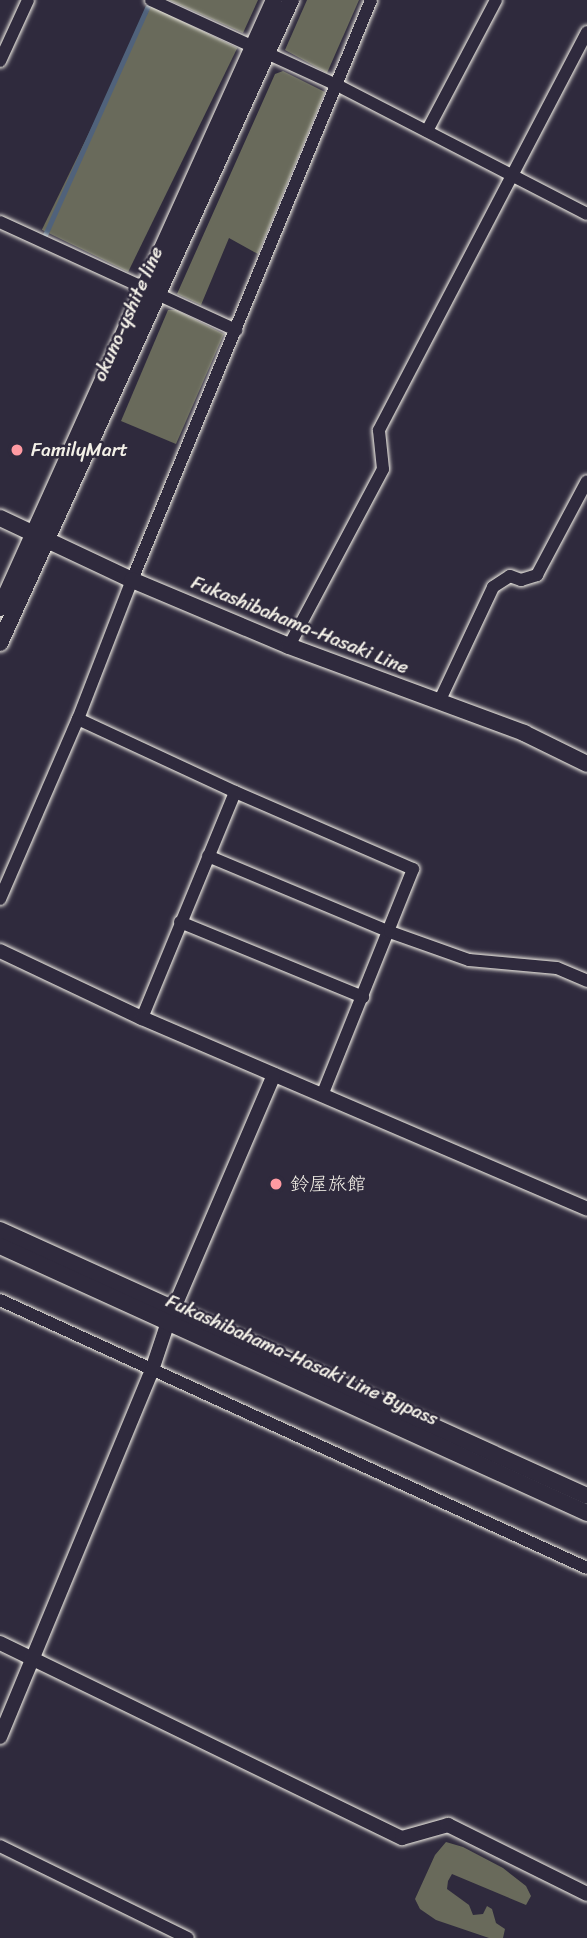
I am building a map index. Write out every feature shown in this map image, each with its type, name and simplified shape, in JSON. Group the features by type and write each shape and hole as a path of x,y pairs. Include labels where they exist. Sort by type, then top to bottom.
{"main road":[{"name":"okuno-yshite line","path":"261,49 274,0"},
{"name":"okuno-yshite line","path":"0,643 41,537 261,49 291,0"},
{"name":"Fukashibahama-Hasaki Line","path":"0,518 132,580 289,646 524,733 587,764"},
{"name":"okuno-yshite line","path":"0,608 41,537"},
{"name":"Fukashibahama-Hasaki Line Bypass","path":"0,1230 171,1316 587,1513"},
{"name":"Fukashibahama-Hasaki Line Bypass","path":"0,1246 171,1316 587,1496"}],"street":[{"path":"0,61 28,0"},
{"path":"151,0 337,85 587,214"},
{"path":"0,899 78,719 132,580 371,0"},
{"path":"427,131 496,0"},
{"path":"289,646 383,469 379,430 587,32"},
{"path":"0,222 236,330"},
{"path":"439,702 493,587 510,576 521,580 537,575 587,481"},
{"path":"78,719 235,792 414,869 323,1093"},
{"path":"142,1018 235,792"},
{"path":"208,856 390,932 470,960 557,968 587,981"},
{"path":"180,922 363,997"},
{"path":"0,951 142,1018 274,1075 323,1093 587,1209"},
{"path":"0,1737 152,1370 171,1316 274,1075"},
{"path":"0,1300 587,1568"},
{"path":"0,1643 402,1838 448,1825 587,1894"},
{"path":"0,1846 188,1938"}],"green space":[{"path":"169,0 258,0 243,33"},
{"path":"307,0 359,0 327,73 285,50"},
{"path":"151,6 237,48 128,272 42,230"},
{"path":"283,71 325,92 258,254 229,238 201,305 177,294 275,74"},
{"path":"168,310 176,310 224,334 176,444 121,421"},
{"path":"446,1842 463,1847 503,1868 526,1886 531,1896 526,1905 452,1874 448,1881 447,1889 469,1905 473,1915 483,1914 487,1906 492,1909 496,1923 505,1929 503,1938 489,1938 436,1920 420,1909 415,1899 435,1855"}],"waterway":[{"path":"45,235 147,8"}],"place":[{"name":"FamilyMart","path":"17,450"},
{"name":"鈴屋旅館","path":"276,1184"}]}
